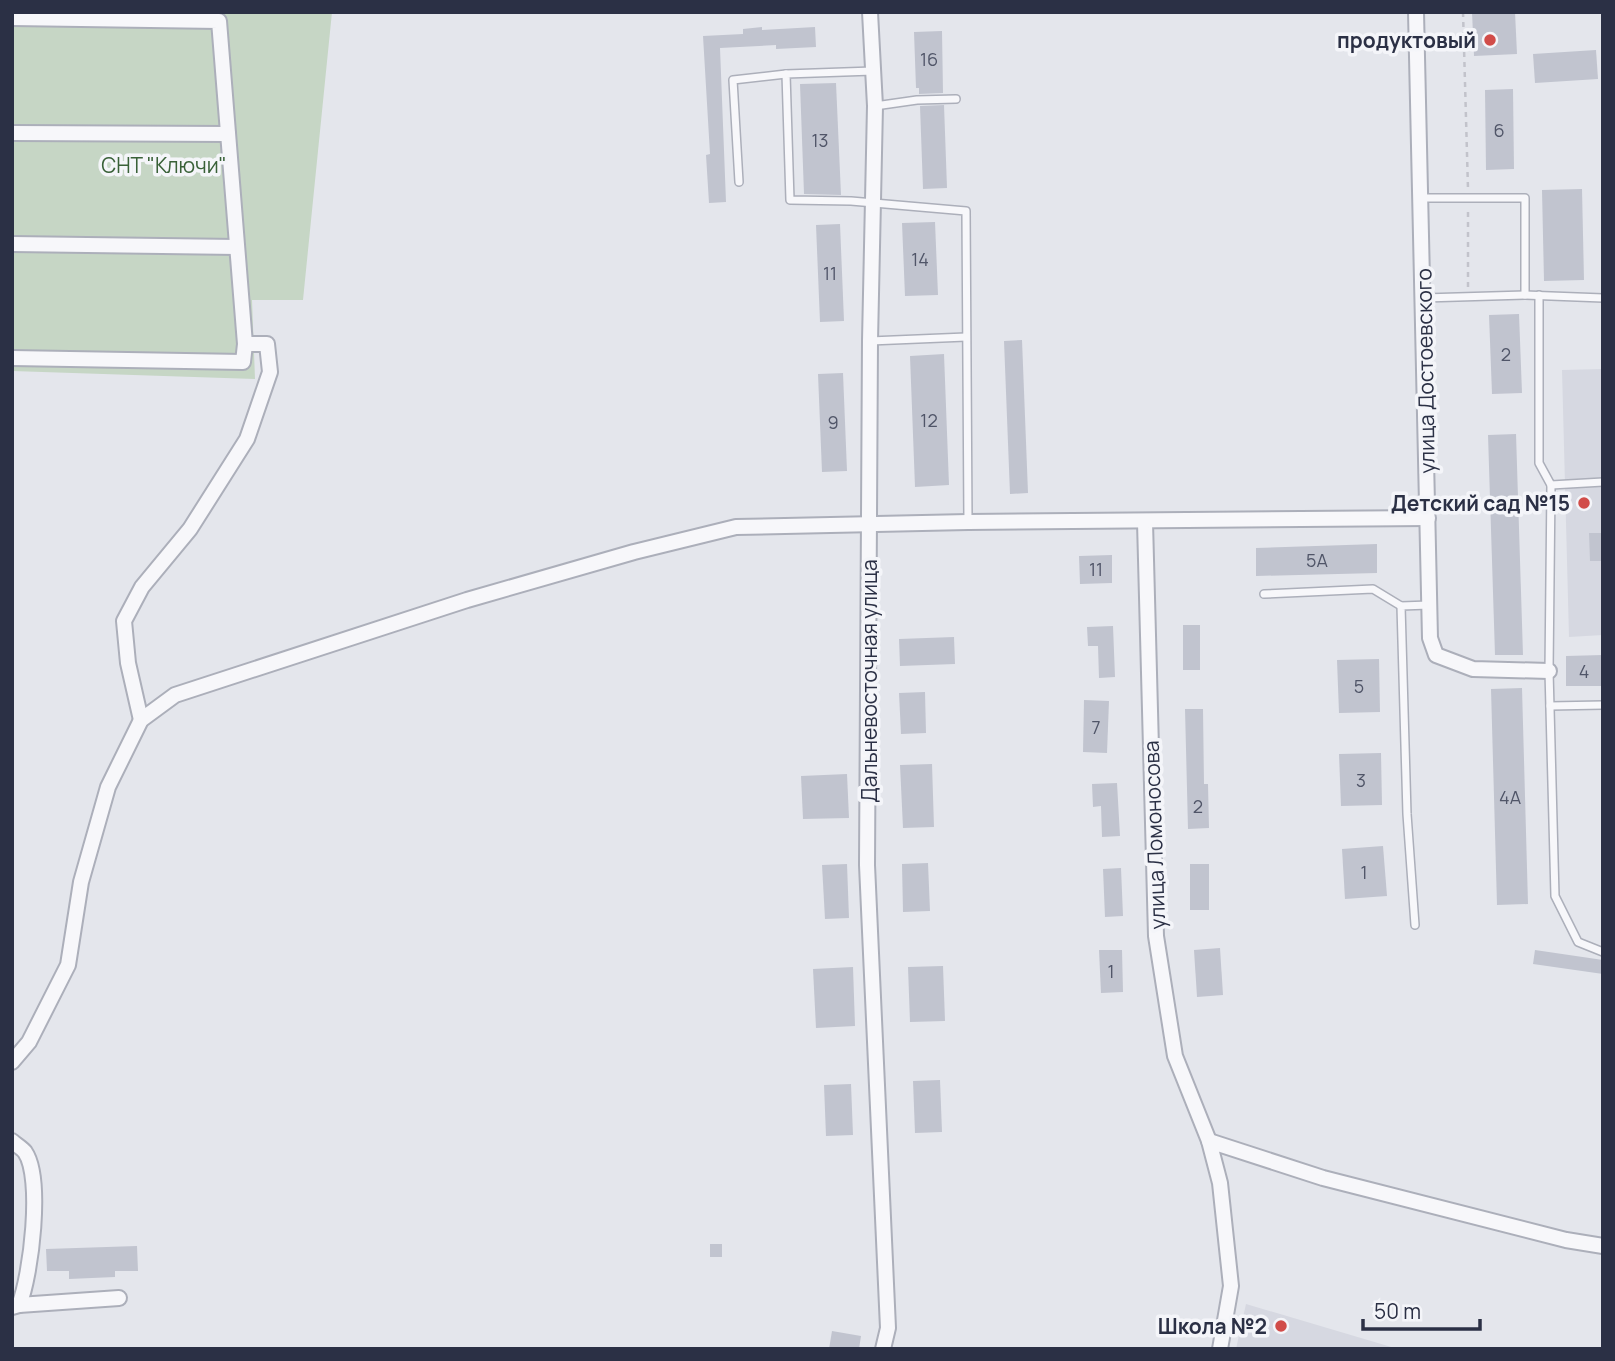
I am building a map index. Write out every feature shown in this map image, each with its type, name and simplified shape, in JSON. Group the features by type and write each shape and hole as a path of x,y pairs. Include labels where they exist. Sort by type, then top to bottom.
{"street":[{"name":"Дальневосточная улица","path":"870,12 876,106 870,341 867,865 888,1328 883,1349"},
{"name":"улица Достоевского","path":"1416,12 1430,638 1436,655 1473,669 1549,671"},
{"path":"12,18 219,21 245,344 243,362 12,358"},
{"path":"12,133 228,134"},
{"path":"12,244 237,247"},
{"path":"141,720 128,663 124,621 142,587 190,529 247,439 270,372 268,344 245,344"},
{"path":"12,1062 29,1042 68,965 81,882 108,787 141,720 175,695 467,600 634,552 736,527 1428,518"},
{"name":"улица Ломоносова","path":"1145,522 1156,936 1175,1056 1209,1141 1220,1183 1231,1286 1220,1349"},
{"path":"12,1141 26,1153 32,1178 34,1224 26,1287 16,1306"},
{"path":"1209,1141 1324,1178 1566,1240 1603,1246"},
{"path":"16,1306 119,1298"}],"lane":[{"path":"739,182 733,80 786,74 873,71"},
{"path":"786,74 790,200 872,203 965,211 968,522"},
{"path":"876,106 917,100 956,99"},
{"path":"1420,198 1525,198 1525,295"},
{"path":"1424,298 1525,295 1603,298"},
{"path":"1539,295 1539,463 1550,485 1549,671 1555,896 1578,943 1603,952"},
{"path":"870,341 966,337"},
{"path":"1550,485 1603,482"},
{"path":"1264,594 1373,589 1401,606 1429,605"},
{"path":"1401,606 1407,814 1415,925"},
{"path":"1550,706 1603,705"}],"path":[{"path":"1463,12 1469,198 1468,297"}],"shaded area":[{"name":"Детский сад №15","path":"1603,369 1603,635 1569,637 1562,370"},
{"name":"Школа №2","path":"1246,1304 1398,1349 1236,1349"}],"green space":[{"name":"СНТ \"Ключи\"","path":"12,12 332,12 303,300 252,300 255,379 12,371"}],"building":[{"path":"1472,12 1515,12 1517,54 1474,56"},
{"path":"762,27 762,30 815,27 816,47 776,49 776,45 720,48 726,202 709,203 706,155 710,154 703,36 743,34 743,29"},
{"path":"942,31 943,93 919,94 919,88 916,88 914,32"},
{"path":"1596,50 1598,79 1535,83 1533,54"},
{"path":"836,83 841,195 804,194 800,84"},
{"path":"1513,89 1514,169 1486,170 1485,90"},
{"path":"944,105 947,188 923,189 920,106"},
{"path":"1582,189 1584,280 1544,281 1542,190"},
{"path":"935,222 938,295 905,296 902,223"},
{"path":"840,224 844,321 820,322 816,225"},
{"path":"1519,314 1522,393 1492,394 1489,315"},
{"path":"1022,340 1028,493 1010,494 1004,341"},
{"path":"944,354 949,485 915,487 910,356"},
{"path":"843,373 847,471 822,472 818,374"},
{"path":"1516,434 1523,655 1495,655 1488,435"},
{"path":"1589,533 1603,533 1603,561 1590,561"},
{"path":"1377,544 1377,573 1256,576 1256,548"},
{"path":"1112,555 1112,583 1080,584 1079,556"},
{"path":"1183,625 1200,625 1200,670 1183,670"},
{"path":"1113,626 1115,677 1099,678 1098,646 1088,646 1087,627"},
{"path":"954,637 955,664 900,666 899,639"},
{"path":"1603,655 1603,686 1566,686 1566,656"},
{"path":"1379,659 1380,712 1339,713 1337,660"},
{"path":"1522,688 1528,904 1497,905 1491,689"},
{"path":"925,692 926,733 901,734 899,693"},
{"path":"1084,700 1109,701 1107,753 1083,752"},
{"path":"1185,709 1203,709 1204,784 1208,784 1209,828 1188,829"},
{"path":"1381,753 1382,805 1341,806 1339,754"},
{"path":"932,764 934,827 903,828 900,765"},
{"path":"847,774 849,818 803,819 801,776"},
{"path":"1117,783 1120,836 1102,837 1101,806 1093,807 1092,784"},
{"path":"1383,846 1387,896 1345,899 1342,849"},
{"path":"928,863 930,911 903,912 902,864"},
{"path":"847,864 849,918 825,919 822,865"},
{"path":"1190,864 1209,864 1209,910 1190,910"},
{"path":"1121,868 1123,916 1105,917 1103,869"},
{"path":"1220,948 1223,995 1197,997 1194,950"},
{"path":"1099,950 1122,950 1123,992 1101,993"},
{"path":"1535,950 1603,960 1603,974 1533,964"},
{"path":"943,966 945,1021 910,1022 908,967"},
{"path":"853,967 855,1026 816,1028 813,969"},
{"path":"940,1080 942,1132 915,1133 913,1081"},
{"path":"851,1084 853,1135 826,1136 824,1085"},
{"path":"710,1244 722,1244 722,1257 710,1257"},
{"path":"137,1246 138,1271 115,1271 115,1277 69,1279 69,1271 47,1271 46,1249"},
{"path":"832,1331 861,1336 859,1349 829,1349"}],"place":[{"name":"продуктовый","path":"1490,40"},
{"name":"Детский сад №15","path":"1584,503"},
{"name":"Школа №2","path":"1281,1326"}]}
